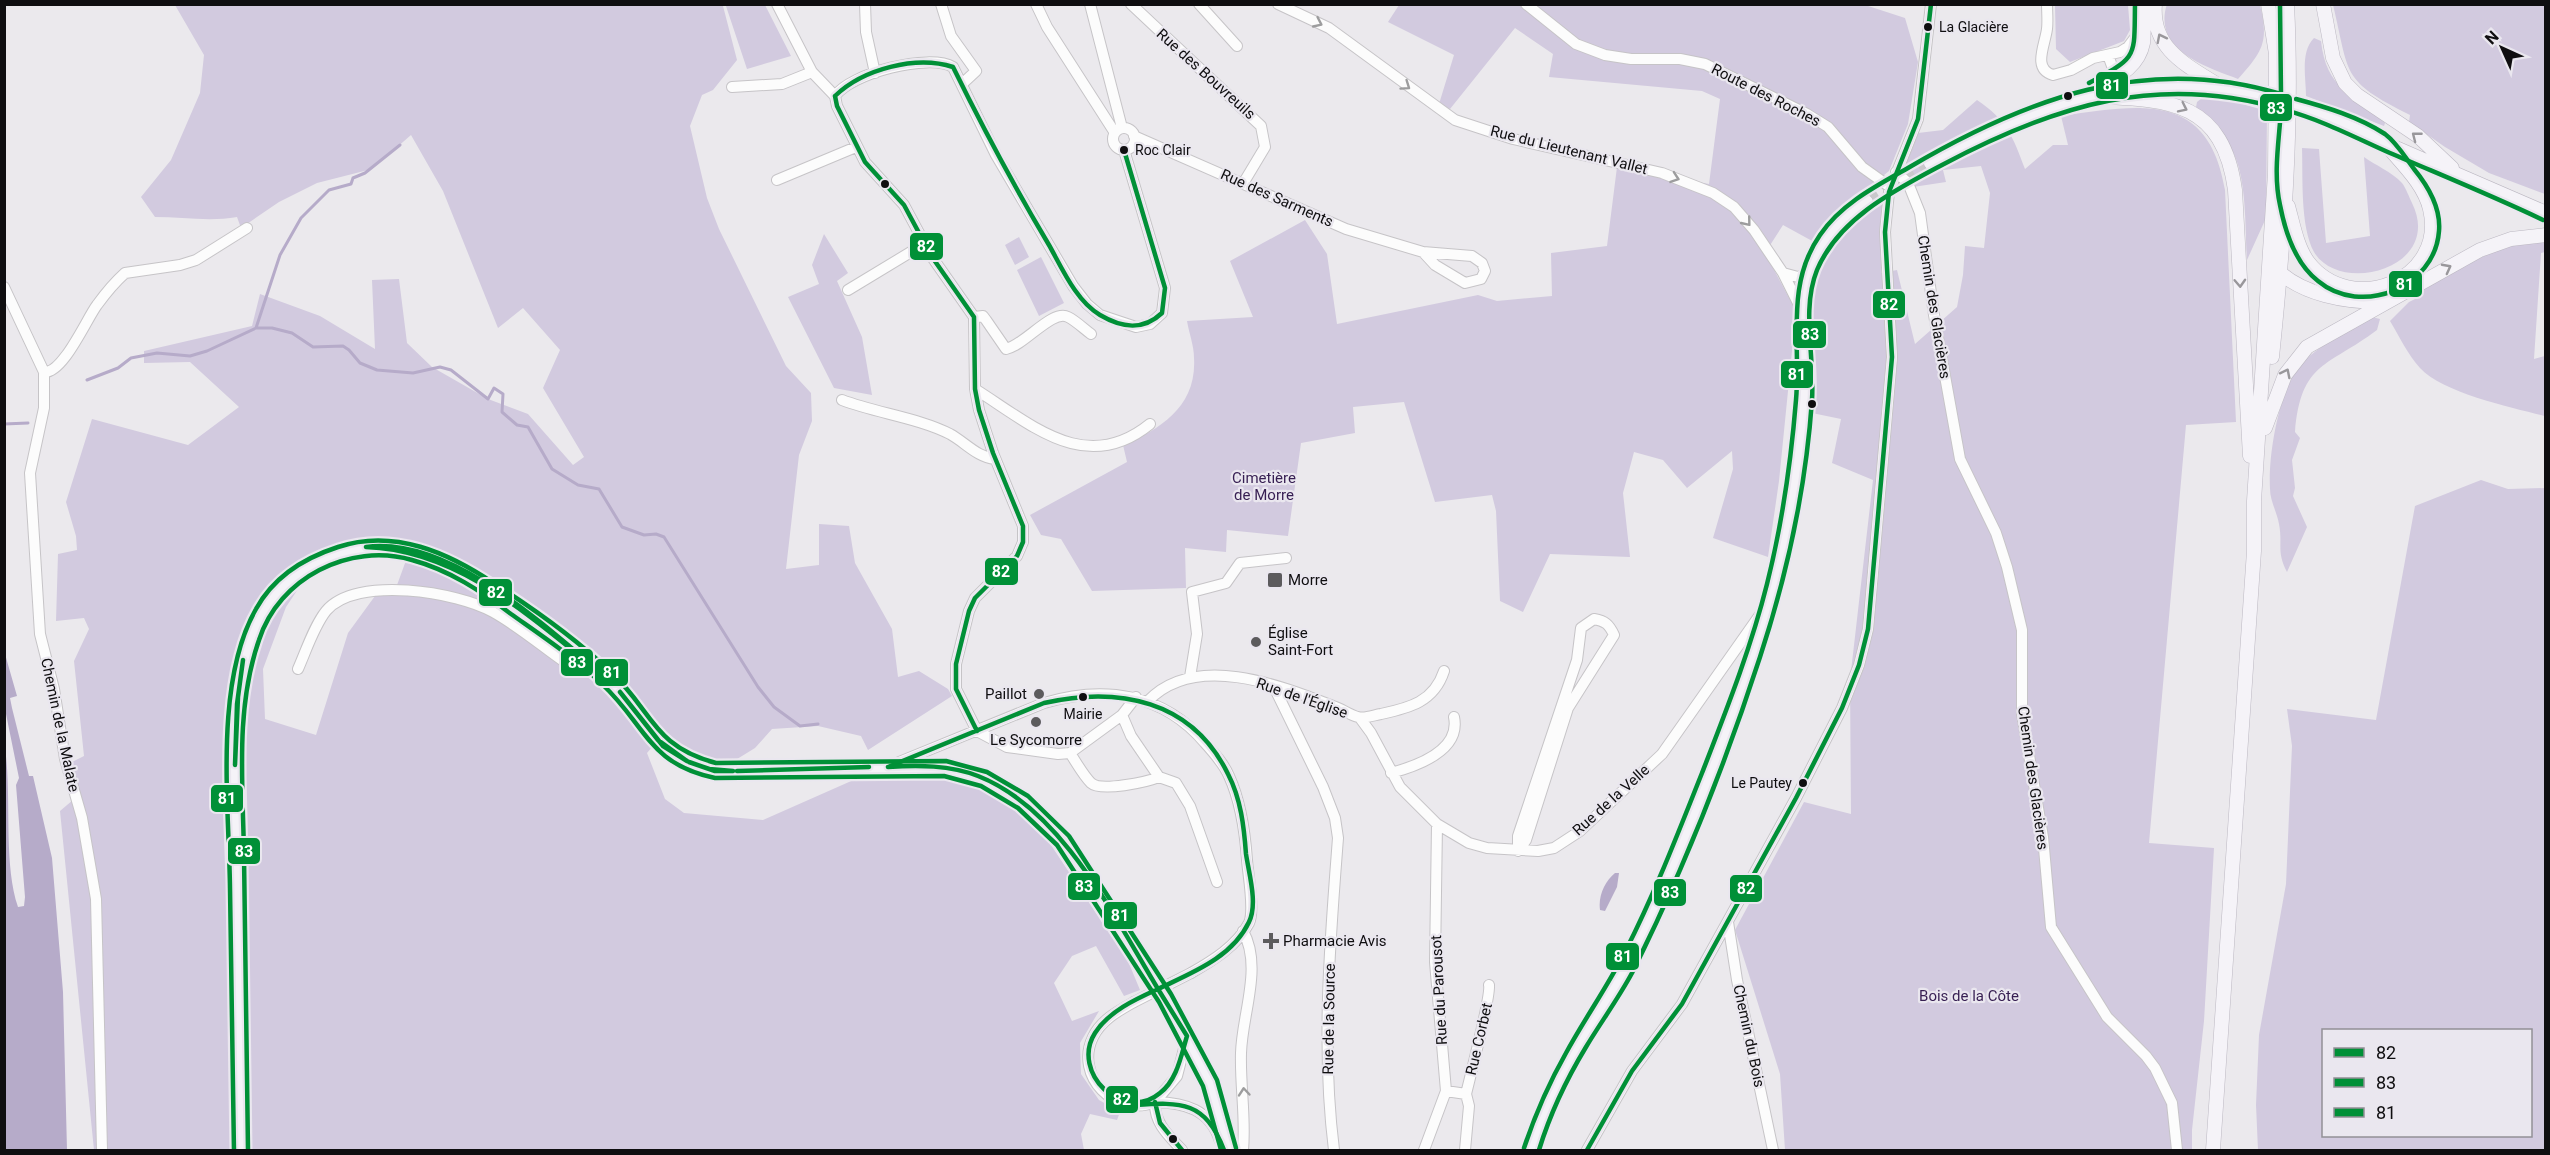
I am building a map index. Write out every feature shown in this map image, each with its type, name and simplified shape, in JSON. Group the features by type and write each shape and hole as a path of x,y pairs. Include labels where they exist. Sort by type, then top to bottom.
{"main road":[{"path":"2084,96 2116,77 2135,61 2143,43 2143,4"},
{"path":"2155,4 2156,26 2167,49 2181,62 2219,86"},
{"path":"2213,1150 2254,550 2281,273 2289,81 2287,4"},
{"path":"2323,4 2333,58 2345,82 2363,99 2418,136 2460,175"},
{"path":"2254,550 2254,501 2270,260 2277,69 2271,8"},
{"path":"1931,163 2006,123 2044,107 2084,96 2152,86 2219,86 2259,94 2308,110 2546,213"},
{"path":"2084,96 2154,99 2176,104 2203,122 2224,149 2235,190 2246,409 2254,501"},
{"path":"2285,198 2304,255 2323,277 2355,290 2376,289 2393,284 2408,275 2420,261 2427,248 2432,222 2425,194 2384,142"},
{"path":"1531,1150 1563,1073 1620,978 1658,897 1741,691 1770,600 1784,540 1803,402 1803,313 1808,273 1826,238 1845,217 1866,202"},
{"path":"2525,202 2546,207"},
{"path":"2265,428 2285,375 2298,355 2327,334 2496,243 2524,237 2546,236"},
{"path":"2270,260 2281,273 2305,287 2334,297 2383,302"},
{"path":"241,1150 236,746 239,683 244,652 255,626 276,594 292,578 312,564 351,550 395,547 458,569 488,586 595,668 616,687 656,741 674,756 698,767 734,771 930,767 964,772 1004,789 1037,812 1077,859 1187,1036 1210,1083 1229,1150"}],"street":[{"path":"777,4 812,72 836,96 837,106 856,147 876,177 904,205 924,244 974,317 975,389 995,459 1019,512 1023,542 1017,556 1007,569 975,598 961,643 954,679 956,689 977,731 1007,747 1058,754 1070,753 1122,715 1136,697"},
{"path":"865,4 866,32 875,73"},
{"path":"941,4 951,36 976,71 963,84"},
{"path":"1036,4 1047,27 1119,130"},
{"path":"1090,4 1119,130 1113,142 1127,148"},
{"name":"Rue des Bouvreuils","path":"1131,4 1261,126 1265,147 1244,182"},
{"path":"1199,4 1237,45"},
{"name":"Rue du Lieutenant Vallet","path":"1278,4 1329,28 1455,120 1513,139 1662,173 1713,192 1743,216 1783,273 1803,313"},
{"name":"Route des Roches","path":"1526,4 1576,44 1605,56 1631,59 1680,59 1705,64 1807,114 1828,127 1862,167 1890,187"},
{"path":"1587,1150 1632,1071 1682,1004 1728,922 1842,708 1858,664 1868,629 1892,357 1885,232 1890,187 1918,119 1931,4"},
{"path":"2047,4 2047,28 2041,59 2043,70 2048,74 2059,74 2093,58 2128,47 2142,27"},
{"path":"2108,55 2116,77"},
{"path":"836,96 847,85 875,73 927,61 943,62 953,67 993,150 1073,286 1100,315 1136,327 1149,324 1162,313 1165,288 1132,174 1127,148 1134,136"},
{"path":"732,87 782,84 812,72"},
{"name":"Rue des Sarments","path":"1119,130 1128,129 1134,136 1244,182 1346,229 1423,252 1472,256 1482,263 1485,271 1481,279 1466,283 1435,265 1423,252"},
{"path":"777,180 856,147"},
{"name":"Chemin des Glacières","path":"1896,172 1908,183 1920,213 1934,315 1960,459 1996,533 2007,567 2022,630 2022,714 2043,837 2051,927 2107,1017 2155,1068 2172,1103 2177,1150"},
{"path":"4,287 44,372 54,369 71,349 97,305 124,273 180,265 196,260 247,228"},
{"path":"848,290 924,244"},
{"path":"1783,273 1798,277 1808,273"},
{"path":"974,317 983,316 1006,349 1016,347 1051,318 1059,315 1066,315 1091,334"},
{"name":"Chemin de la Malate","path":"44,372 44,408 30,472 40,634 57,699 65,759 82,818 96,899 102,1150"},
{"path":"975,389 1032,427 1055,438 1085,446 1105,447 1127,440 1150,424"},
{"path":"842,400 945,431 983,457 995,459"},
{"path":"1190,677 1197,634 1192,591 1226,583 1240,563 1286,558"},
{"path":"298,669 326,611 336,603 380,589 450,597 492,612 569,665 580,669 595,668"},
{"name":"Rue de la Velle","path":"1360,718 1371,733 1400,787 1437,824 1469,843 1518,851 1554,848 1580,831 1662,754 1770,600"},
{"path":"1518,851 1526,840 1548,758 1577,660 1581,628 1594,620 1604,621 1610,625 1614,634 1600,661 1573,700 1548,758"},
{"name":"Rue de l'Église","path":"1148,701 1160,689 1190,677 1235,677 1273,685 1333,705 1360,718 1405,709 1422,702 1432,694 1444,671"},
{"name":"Rue de la Source","path":"1273,685 1275,694 1323,787 1335,818 1338,838 1328,1017 1329,1109 1334,1150"},
{"path":"887,767 1066,697 1096,694 1136,697 1148,701 1191,728 1215,755 1228,773 1237,797 1246,843 1250,918 1243,931 1223,953 1191,973 1134,1002 1103,1022 1093,1036 1088,1051 1088,1066 1098,1087 1106,1096 1136,1105 1155,1102 1180,1103 1206,1115 1215,1126 1224,1150"},
{"path":"1122,715 1131,736 1159,777 1176,783 1190,806 1217,882"},
{"path":"1391,773 1418,766 1435,755 1448,743 1455,721"},
{"path":"1070,753 1092,784 1099,788 1146,783 1159,777"},
{"name":"Rue du Parousot","path":"1424,1150 1446,1091 1435,962 1437,824"},
{"name":"Chemin du Bois","path":"1728,922 1737,980 1773,1150"},
{"path":"1243,931 1251,944 1249,1001 1241,1052 1246,1117 1244,1150"},
{"name":"Rue Corbet","path":"1465,1150 1468,1106 1466,1094 1480,1024 1490,993 1489,985"},
{"path":"1182,1150 1161,1127 1154,1113 1155,1102 1168,1088 1181,1068 1187,1036"},
{"name":"Rue Corbet","path":"1446,1091 1466,1094"}],"green space":[{"name":"Cimetière de Morre","path":"1862,4 1905,18 1918,62 1908,124 1889,171 1839,212 1814,242 1783,225 1765,253 1796,311 1779,481 1768,557 1713,538 1733,469 1732,451 1687,488 1663,460 1634,452 1623,493 1630,557 1550,554 1523,612 1500,601 1496,511 1492,495 1435,502 1404,402 1353,407 1355,433 1301,443 1288,536 1227,530 1226,552 1185,548 1186,588 1092,591 1061,539 1041,535 1030,515 1127,462 1123,445 1163,423 1183,402 1190,390 1193,375 1194,353 1187,321 1253,317 1230,261 1305,220 1327,254 1337,324 1478,295 1497,301 1552,296 1551,253 1607,246 1617,167 1709,184 1720,99 1702,91 1549,77 1553,54 1515,28 1450,109 1439,104 1454,55 1388,22 1399,5"},
{"path":"2167,4 2260,5 2264,28 2262,45 2253,61 2238,79 2211,69 2174,45 2167,33 2164,20"},
{"path":"175,5 725,5 723,6 737,60 713,90 702,95 690,126 707,198 719,229 786,366 811,393 812,421 799,455 786,569 819,565 819,524 849,526 855,563 892,629 898,677 919,671 948,689 952,696 868,750 861,736 818,726 772,729 755,748 729,764 699,760 660,738 647,753 665,799 684,813 763,820 858,778 935,776 972,785 1018,807 1045,836 1128,961 1140,990 1124,996 1096,946 1072,956 1054,983 1072,1021 1099,1011 1080,1043 1081,1074 1099,1100 1120,1112 1117,1120 1090,1114 1081,1134 1084,1150 94,1150 60,811 80,794 72,762 84,756 74,661 89,629 84,618 56,621 58,554 77,550 76,536 66,502 92,419 188,445 239,407 190,362 144,363 144,351 252,326 260,294 320,316 375,349 372,280 399,279 407,343 432,367 488,399 528,414 573,465 584,457 543,388 560,350 523,308 498,328 443,191 411,135 372,169 317,183 279,202 241,228 237,217 206,219 155,217 141,197 171,160 200,93 204,55","holes":["369,554 408,555 393,596 375,596 348,633 316,735 265,719 263,669 286,607 300,586 334,564"]},
{"path":"765,5 791,56 747,69 726,6"},
{"path":"2055,5 2128,5 2130,30 2124,41 2070,62 2056,49"},
{"path":"2333,5 2545,5 2545,194 2489,173 2445,147 2409,122 2410,115 2371,93 2359,83 2346,61"},
{"path":"2314,38 2321,41 2324,57 2335,80 2352,97 2385,123 2384,126 2306,96 2305,58"},
{"path":"2207,94 2267,111 2266,218 2247,260 2245,206 2241,178 2234,154 2226,141 2196,107 2197,102"},
{"name":"Bois de la Côte","path":"1977,100 1987,107 2008,130 2025,169 2053,145 2068,145 2061,116 2118,109 2143,108 2166,111 2186,120 2203,135 2216,158 2225,190 2236,422 2186,425 2149,843 2214,848 2204,1021 2192,1130 2192,1150 1785,1150 1780,1074 1735,930 1804,802 1851,814 1850,680 1873,480 1832,463 1841,419 1812,413 1811,303 1817,263 1823,250 1843,228 1883,200 1881,273 1897,270 1915,344 1957,307 1965,246 1984,248 1990,193 1981,166 1943,170 1946,182 1913,187 1906,163 1918,133 1943,130"},
{"path":"2302,148 2319,149 2326,243 2370,236 2364,157 2402,183 2412,203 2418,226 2414,244 2402,259 2385,268 2365,273 2345,272 2327,265 2314,252 2304,216"},
{"path":"824,234 848,273 837,281 862,337 872,395 834,388 788,297 819,284 812,265"},
{"path":"1019,237 1029,257 1015,265 1005,245"},
{"path":"2545,240 2545,252 2541,253 2534,359 2545,356 2545,416 2461,392 2431,377 2420,368 2390,321 2409,302 2419,297 2416,292 2462,266 2494,252 2527,242"},
{"path":"1041,257 1064,303 1039,316 1017,270"},
{"path":"2372,317 2380,319 2377,330 2320,368 2303,391 2295,432 2300,438 2292,460 2295,488 2293,496 2307,527 2287,572 2282,559 2279,524 2270,489 2273,440 2281,404 2295,373 2310,355"},
{"path":"2481,480 2508,489 2545,488 2545,1150 2258,1150 2256,1105 2259,1035 2286,884 2292,746 2287,709 2376,720 2415,506"}],"shaded area":[{"path":"5,654 17,696 10,698 12,708 29,776 33,776 52,858 63,992 67,1150 5,1150 5,748 9,850 13,889 18,907 24,906 25,897 16,785 19,778 5,709"},
{"path":"1615,873 1619,873 1617,887 1605,911 1600,910 1603,889"}],"waterway":[{"path":"256,328 280,255 301,218 329,190 351,184 353,178 365,173 400,145"},
{"path":"87,380 118,368 131,358 157,353 190,356 207,351 256,328 272,328 292,333 313,347 343,346 360,363 377,370 413,373 440,367 451,370 488,399 494,388 503,394 502,412 517,425 528,427 552,469 578,485 599,489 622,527 644,535 656,534 664,537 758,687 774,707 800,726 818,724"},
{"path":"4,424 28,423"}],"tunnel":[{"path":"1866,202 1931,163"}],"transit line":[{"name":"82","path":"1587,1150 1632,1071 1682,1004 1796,798 1842,708 1859,665 1868,629 1892,357 1885,232 1889,192 1918,119 1931,4"},
{"name":"81","path":"2089,83 2117,67 2130,54 2133,46 2135,4"},
{"name":"81","path":"1524,1148 1554,1076 1619,963 1647,907 1738,679 1761,608 1781,516 1789,470 1796,400 1798,294 1809,254 1820,235 1838,214 1884,182 1952,143 2042,103 2088,90 2135,81 2182,79 2231,83 2281,94 2280,4"},
{"name":"82","path":"835,96 860,78 891,67 923,63 953,67 1011,179 1077,293 1091,309 1100,315 1116,323 1132,326 1147,323 1162,313 1165,288 1124,150"},
{"name":"83","path":"1539,1150 1553,1110 1565,1085 1632,973 1669,896 1718,778 1747,697 1779,594 1800,497 1812,400 1809,317 1812,285 1827,252 1839,235 1854,221 1888,195 1942,165 2026,126 2067,111 2109,101 2151,95 2194,94 2239,99 2312,119 2543,220"},
{"name":"82","path":"835,96 837,106 865,162 904,205 932,257 974,317 975,389 979,410 993,453 1023,526 1023,542 1017,556 975,598 969,611 956,664 956,689 977,731"},
{"name":"81","path":"2281,110 2277,157 2278,193 2288,236 2303,266 2318,281 2335,292 2354,296 2374,296 2393,291 2410,281 2424,268 2434,251 2439,231 2436,206 2424,183 2397,146 2385,134 2353,118 2296,99"},
{"name":"81","path":"234,1150 227,782 229,707 234,672 243,639 256,609 263,597 281,578 302,563 325,551 359,542 380,540 420,547 459,562 525,604 597,659 624,686 666,737 695,756 716,763 946,761 987,772 1028,796 1069,836 1171,994 1217,1080 1236,1148"},
{"name":"82","path":"366,547 401,551 434,561 465,575 524,612 606,677"},
{"name":"82","path":"366,547 398,547 430,556 463,570 526,611 606,677"},
{"name":"83","path":"248,1150 242,747 243,720 251,666 269,618 282,599 319,570 341,561 364,556 388,556 426,564 464,582 488,597 592,674 617,699 661,753 693,772 715,778 944,776 981,786 1018,808 1057,845 1159,1002 1203,1086 1221,1150"},
{"name":"82","path":"235,765 237,704 243,660"},
{"name":"82","path":"235,765 238,697 243,660"},
{"name":"82","path":"620,692 658,740 687,761"},
{"name":"82","path":"620,692 663,746 687,761"},
{"name":"82","path":"888,767 1044,703 1072,698 1125,698 1150,704 1194,729 1213,749 1236,793 1243,823 1252,889 1252,915 1242,935 1221,955 1210,963 1158,989"},
{"name":"82","path":"689,762 709,769 733,771"},
{"name":"82","path":"689,762 715,771 733,771"},
{"name":"82","path":"737,771 869,767"},
{"name":"82","path":"737,771 869,767"},
{"name":"82","path":"888,767 934,767 967,772 1008,792 1035,813 1060,838 1083,867 1158,989"},
{"name":"82","path":"1158,989 1187,1036 1178,1067 1166,1088 1146,1101 1131,1102 1117,1098 1104,1089 1095,1077 1089,1063 1089,1048 1095,1033 1108,1018 1124,1006 1158,989"},
{"name":"82","path":"1155,1102 1160,1123 1182,1150"},
{"name":"82","path":"1135,1105 1179,1105 1200,1113 1217,1134 1224,1150"}],"place":[{"name":"La Glacière","path":"1928,27"},
{"name":"Roc Clair","path":"1124,150"},
{"name":"Morre","path":"1275,580"},
{"name":"Église Saint-Fort","path":"1256,642"},
{"name":"Paillot","path":"1039,694"},
{"name":"Mairie","path":"1083,697"},
{"name":"Le Sycomorre","path":"1036,722"},
{"name":"Le Pautey","path":"1803,783"},
{"name":"Pharmacie Avis","path":"1271,941"}]}
